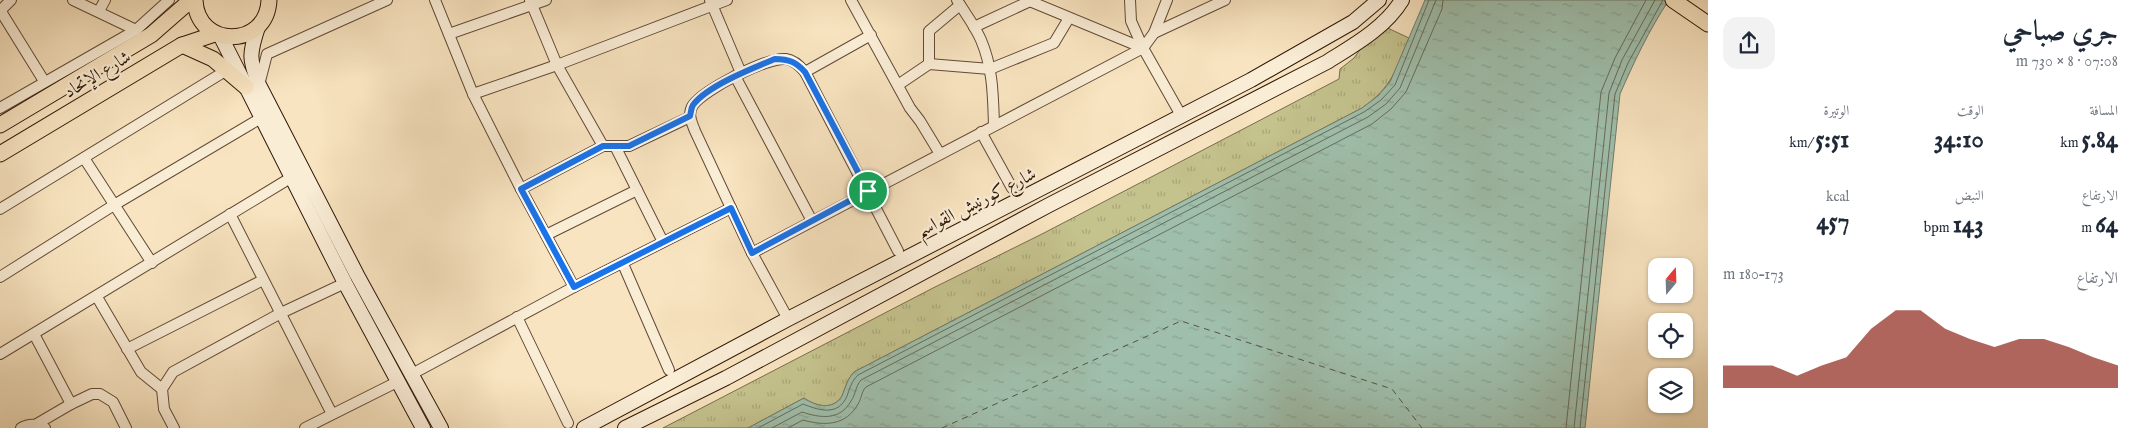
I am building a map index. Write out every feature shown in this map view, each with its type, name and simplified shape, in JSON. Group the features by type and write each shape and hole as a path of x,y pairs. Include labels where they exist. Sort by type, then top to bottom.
{"main road":[{"name":"شارع الإتحاد","path":"0,125 151,35 191,0"},
{"path":"195,0 199,18 206,27 218,35 252,86 441,428"},
{"name":"شارع كورنيش القواسم","path":"584,428 788,319 1182,117 1304,52 1353,22 1379,0"},
{"name":"شارع كورنيش القواسم","path":"625,428 726,378 1049,205 1326,62 1366,37 1384,22 1402,0"},
{"path":"1673,0 1708,24"},
{"path":"271,3 265,18 258,27 251,47 252,86 261,118 345,283 424,428"},
{"name":"شارع الإتحاد","path":"0,154 182,45 218,35 238,37 248,34 258,27"},
{"path":"182,45 213,59 252,86"},
{"path":"99,50 115,57"},
{"path":"1216,99 1221,82"}],"street":[{"path":"0,11 5,0"},
{"path":"0,11 11,0"},
{"path":"73,0 136,30"},
{"path":"99,11 106,0"},
{"path":"0,108 44,81 136,30 169,0"},
{"path":"252,86 267,54 387,0"},
{"path":"435,0 473,94 521,189 574,287"},
{"path":"449,34 531,2 546,0"},
{"path":"473,94 557,64 710,3 727,0"},
{"path":"851,0 910,108 940,154"},
{"path":"1130,0 1131,21 1143,48 1182,117"},
{"path":"752,253 1143,48 1154,34 1167,0"},
{"path":"1154,34 1225,0"},
{"path":"974,27 1027,1 1143,48"},
{"path":"531,2 557,64 603,146"},
{"path":"710,3 738,75 812,221"},
{"path":"929,64 929,31 959,3 981,40 990,69 994,125"},
{"path":"0,11 44,81"},
{"path":"898,85 929,64 990,69 1054,43 1069,18"},
{"path":"805,72 871,35"},
{"path":"788,319 752,253 694,131 690,116 694,105 714,88 775,59 788,59 799,65 805,72 898,251"},
{"path":"0,209 227,70"},
{"path":"521,189 603,146 629,146 690,116"},
{"path":"0,277 114,205 261,118"},
{"path":"981,132 1012,188"},
{"path":"614,146 664,242"},
{"path":"84,158 152,263"},
{"path":"0,354 97,297 292,177"},
{"path":"546,235 637,190"},
{"path":"412,374 574,287 731,208"},
{"path":"230,214 332,414"},
{"path":"622,264 670,370"},
{"path":"127,349 263,280"},
{"path":"174,428 164,409 162,389 174,372 281,314 345,283"},
{"path":"97,297 144,376 162,389"},
{"path":"517,317 568,423"},
{"path":"34,334 72,404"},
{"path":"305,428 399,381"},
{"path":"21,428 26,425 40,427 72,404 92,394 100,394 113,402 126,428"}],"green space":[{"path":"1379,24 1409,38 1387,85 1362,108 854,372 848,380 842,396 834,404 818,405 804,398 748,428 663,428 1339,79 1340,69 1354,58"}],"water":[{"path":"1425,0 1669,0 1642,46 1620,94 1585,428 748,428 804,398 818,405 834,404 842,396 848,380 854,372 1362,108 1378,96 1390,82"}],"ferry route":[{"path":"942,428 1181,321 1392,389 1422,428"}],"route":[{"path":"775,59 788,59 799,65 805,72 868,191 752,253 731,208 574,287 521,189 603,146 629,146 690,116 694,105 714,88 741,73 775,59"}]}
